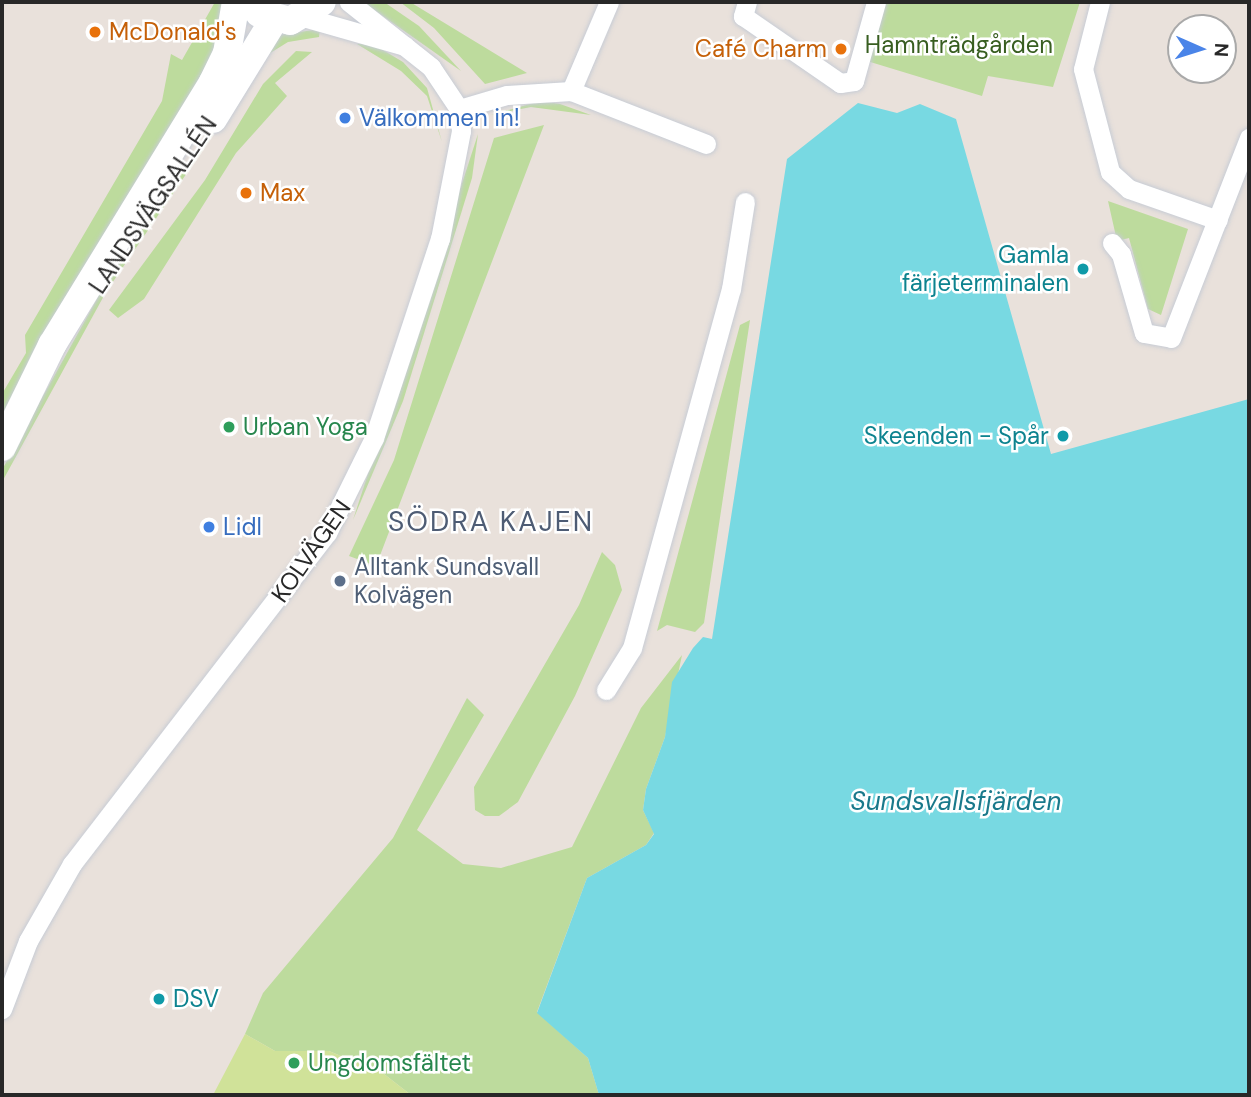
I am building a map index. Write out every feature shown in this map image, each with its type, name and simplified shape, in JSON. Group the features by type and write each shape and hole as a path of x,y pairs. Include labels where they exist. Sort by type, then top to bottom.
{"main road":[{"name":"LANDSVÄGSALLÉN","path":"2,447 31,389 213,82 227,53 236,2"},
{"path":"246,2 274,20 312,10"},
{"name":"LANDSVÄGSALLÉN","path":"31,389 274,20"}],"street":[{"path":"349,2 431,67 459,109 506,95 571,91 706,144"},
{"path":"571,91 609,2"},
{"path":"747,2 743,16 840,83 853,81 876,2"},
{"path":"1100,2 1083,69 1110,172 1129,189 1218,220"},
{"path":"312,10 405,46"},
{"name":"KOLVÄGEN","path":"2,1009 28,941 72,864 280,599 351,495 447,212 459,159 459,109"},
{"path":"1112,243 1121,254 1144,333 1171,338 1249,138"},
{"path":"607,690 632,648 731,289 745,202"}],"green space":[{"path":"215,2 229,2 218,52 2,425 2,394 26,353 25,335 162,101 171,54 182,60"},
{"path":"363,2 384,2 419,26 461,71"},
{"path":"400,2 410,2 527,73 485,84 434,28"},
{"name":"Hamnträdgården","path":"884,2 1080,2 1053,87 988,76 982,96 867,61"},
{"path":"320,29 319,37 288,42 267,55 106,292 2,482 3,468 107,281 238,89 279,35"},
{"path":"357,44 373,44 403,62 427,88 442,142 427,96 401,71"},
{"path":"296,51 312,52 275,83 287,96 236,153 144,299 118,318 109,310 205,180 263,84"},
{"path":"540,101 560,104 591,115 531,107 491,115"},
{"path":"544,125 376,566 349,556 394,460 494,138"},
{"path":"478,134 472,178 403,401 353,520"},
{"path":"1108,201 1188,229 1161,315 1148,309 1129,238 1117,241"},
{"path":"750,320 704,623 695,632 667,625 657,631 740,325"},
{"path":"602,552 615,565 622,590 575,696 518,802 499,816 485,816 475,810 474,787 579,605"},
{"path":"682,655 665,737 646,789 643,810 654,833 646,845 587,878 537,1012 588,1058 599,1095 411,1095 384,1074 329,1051 275,1051 245,1034 263,993 393,838 467,698 484,715 417,830 463,864 501,868 572,847 641,708"},
{"name":"Ungdomsfältet","path":"245,1034 275,1051 329,1051 384,1074 411,1095 213,1095"}],"water":[{"name":"Sundsvallsfjärden","path":"858,103 897,113 920,104 956,119 1051,454 1249,399 1249,1095 599,1095 588,1058 537,1013 587,878 646,845 654,834 643,810 646,789 665,737 672,682 703,637 712,639 787,159"}],"place":[{"name":"McDonald's","path":"95,32"},
{"name":"Café Charm","path":"841,49"},
{"name":"Välkommen in!","path":"345,118"},
{"name":"Max","path":"246,193"},
{"name":"Gamla färjeterminalen","path":"1083,269"},
{"name":"Urban Yoga","path":"229,427"},
{"name":"Skeenden - Spår","path":"1063,436"},
{"name":"Lidl","path":"209,527"},
{"name":"Alltank Sundsvall Kolvägen","path":"340,581"},
{"name":"DSV","path":"159,999"},
{"name":"Ungdomsfältet","path":"294,1063"}],"district":[{"name":"SÖDRA KAJEN","path":"491,522"}]}
